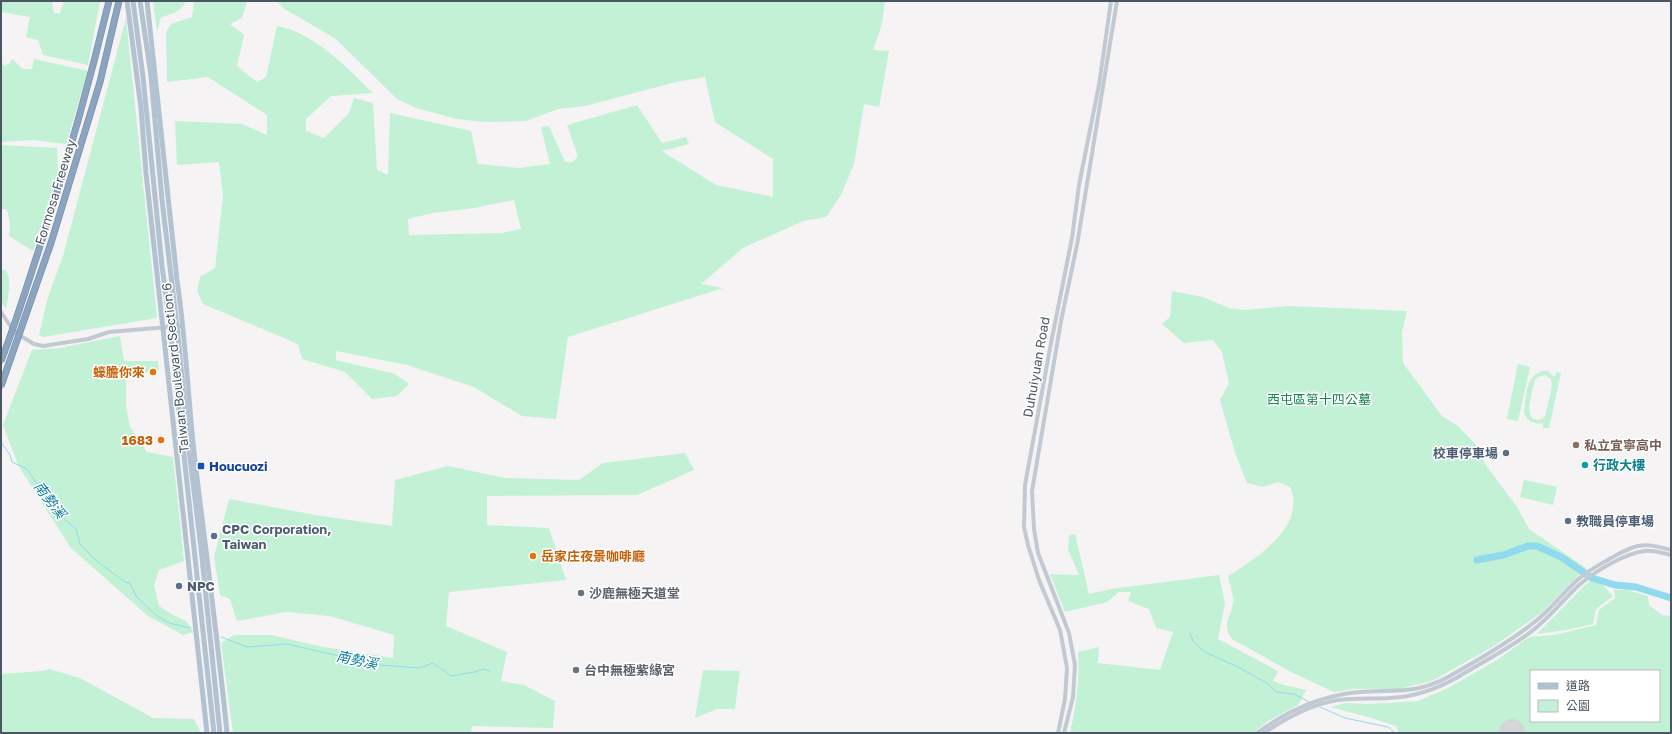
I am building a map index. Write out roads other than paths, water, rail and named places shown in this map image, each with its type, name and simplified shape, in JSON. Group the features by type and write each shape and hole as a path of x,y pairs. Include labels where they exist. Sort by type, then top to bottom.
{"highway":[{"name":"Formosa Freeway","path":"1,361 14,326 66,164 93,69 109,1"},
{"name":"Formosa Freeway","path":"1,386 51,243 100,82 119,1"}],"main road":[{"name":"Taiwan Boulevard Section 6","path":"127,1 141,108 146,173 164,327 207,733"},
{"name":"Taiwan Boulevard Section 6","path":"133,1 143,77 162,266 170,326 214,733"},
{"name":"Taiwan Boulevard Section 6","path":"140,1 150,76 162,200 177,326 220,733"},
{"name":"Taiwan Boulevard Section 6","path":"147,1 173,252 184,326 194,448 207,548 227,733"}],"street":[{"name":"Duhuiyuan Road","path":"1058,733 1065,699 1068,668 1060,630 1039,580 1028,545 1024,516 1025,485 1052,336 1072,238 1079,185 1099,85 1111,1"},
{"name":"Duhuiyuan Road","path":"1064,733 1073,697 1075,665 1069,633 1038,552 1034,529 1032,491 1061,321 1077,245 1117,1"},
{"path":"1,312 11,327 19,335 34,344 43,346 88,339 110,332 184,326"},
{"path":"1257,733 1283,716 1318,701 1335,696 1360,692 1401,692 1435,684 1532,625 1552,608 1583,575 1621,552 1638,546 1652,546 1671,550"},
{"path":"1264,733 1301,712 1336,700 1406,696 1442,685 1528,634 1588,578 1602,569 1624,557 1638,552 1645,551 1671,555"}],"waterway":[{"name":"南勢溪","path":"1,442 10,455 12,462 27,469 57,513 76,529 80,544 94,559 125,582 130,583 136,596 157,616 169,623 190,628"},
{"path":"1477,560 1503,555 1528,546 1537,546 1561,557 1592,578 1615,585 1636,587 1671,598"},
{"path":"1190,633 1193,641 1205,652 1240,668 1268,684 1276,692 1294,694 1309,702"},
{"name":"南勢溪","path":"221,637 247,647 287,644 379,665 420,668 433,663 451,676 475,672 483,669 490,671"},
{"path":"1320,707 1345,718 1388,727 1395,733"}],"place":[{"name":"蠔膽你來","path":"153,372"},
{"name":"1683","path":"161,440"},
{"name":"私立宜寧高中","path":"1576,445"},
{"name":"校車停車場","path":"1506,453"},
{"name":"行政大樓","path":"1585,465"},
{"name":"Houcuozi","path":"201,466"},
{"name":"教職員停車場","path":"1568,521"},
{"name":"CPC Corporation, Taiwan","path":"214,536"},
{"name":"岳家庄夜景咖啡廳","path":"533,556"},
{"name":"NPC","path":"179,586"},
{"name":"沙鹿無極天道堂","path":"581,593"},
{"name":"台中無極紫緣宮","path":"576,670"}],"park label":[{"name":"西屯區第十四公墓","path":"1319,399"}]}
